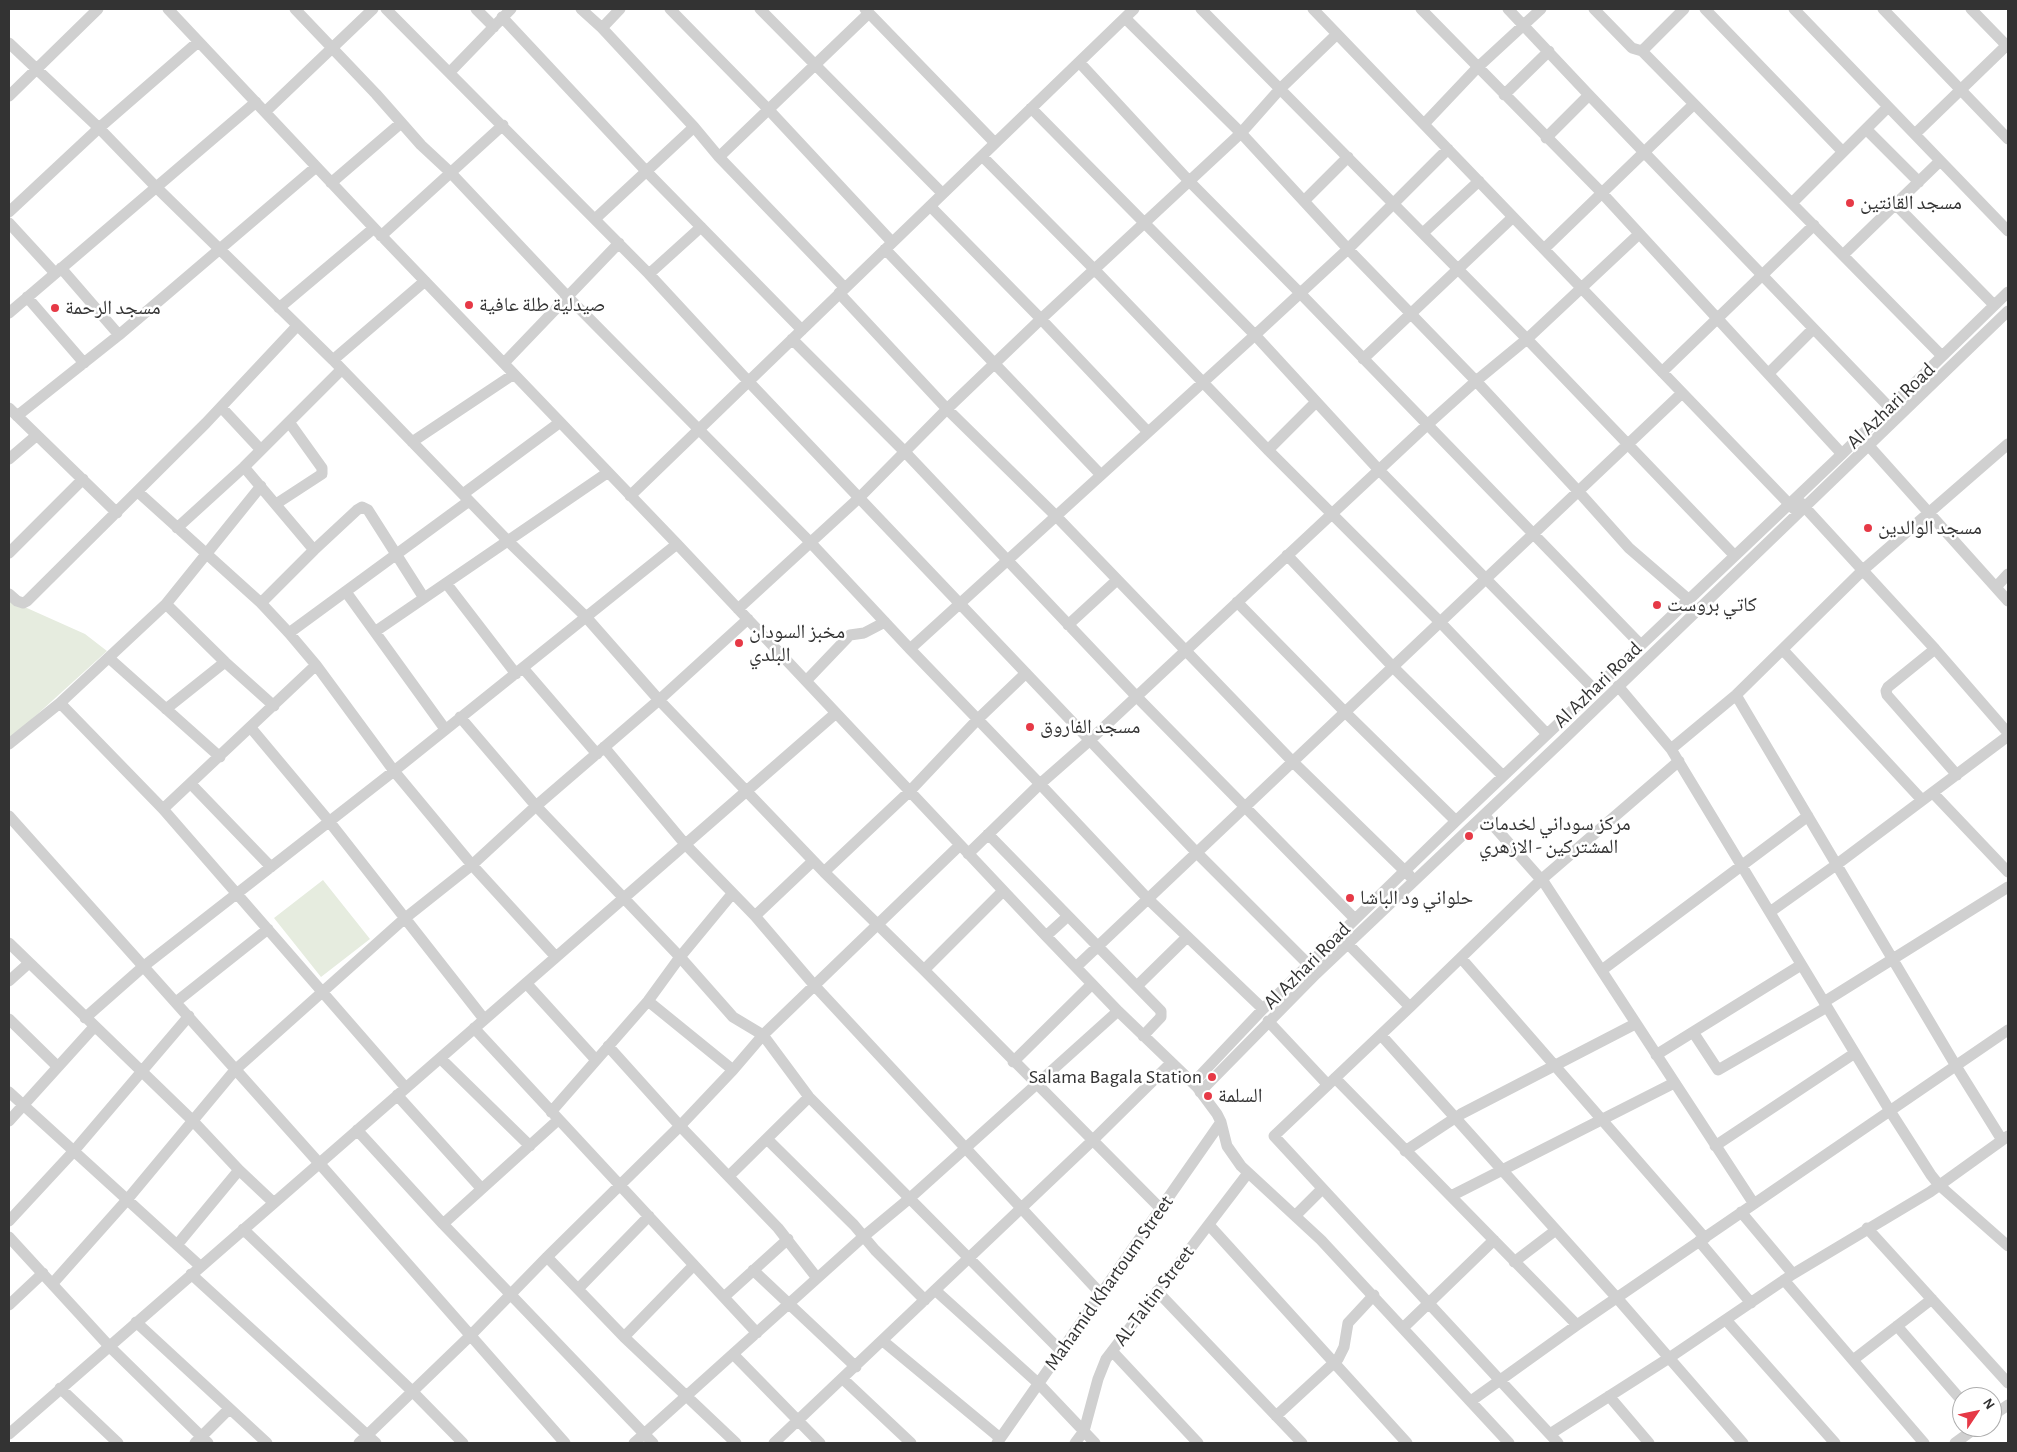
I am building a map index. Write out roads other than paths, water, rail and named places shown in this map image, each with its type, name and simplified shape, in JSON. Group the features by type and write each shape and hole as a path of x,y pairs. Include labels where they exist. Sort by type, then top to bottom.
{"street":[{"path":"9,96 98,9"},
{"path":"168,9 559,423 677,544 1003,891 1118,1011 1197,1087 1221,1122 1229,1150 1248,1173 1296,1215 1374,1295 1509,1443"},
{"path":"295,9 376,94 400,123 450,172 567,296 810,542 910,650 1148,899 1263,1009"},
{"path":"265,112 372,9"},
{"path":"386,9 649,274 1089,740 1197,853 1309,965"},
{"path":"476,9 494,27"},
{"path":"450,72 511,9"},
{"path":"581,9 602,28 694,127 947,409 1056,516 1293,762 1414,882"},
{"path":"602,28 620,9"},
{"path":"670,9 768,109 994,364 1102,475"},
{"path":"760,9 942,193"},
{"path":"630,496 1134,9"},
{"path":"1201,9 1527,339 1734,555"},
{"path":"1314,9 1682,393 1863,570 1935,649 2008,734 1957,775 1770,912"},
{"path":"1421,9 1600,192 1842,454"},
{"path":"1508,9 1889,407"},
{"path":"1424,124 1477,68 1541,9"},
{"path":"1594,9 1632,48 1642,50 1942,356"},
{"path":"1642,50 1684,9"},
{"path":"1705,9 1843,152"},
{"path":"1794,9 2008,232"},
{"path":"1883,9 2008,139"},
{"path":"1914,134 2008,46 1971,9"},
{"path":"719,157 867,11 995,143"},
{"path":"502,17 646,171 802,330"},
{"path":"1125,18 1241,133 1348,249 1476,381 1629,548 1688,599"},
{"path":"738,609 860,497 947,409 1041,319 1241,133 1280,89 1337,34"},
{"path":"9,212 99,128 198,42"},
{"path":"9,43 99,128 156,187 333,360 508,541 586,617 659,700 813,861 924,970 1160,1209"},
{"path":"1504,95 1549,51"},
{"path":"1079,62 1189,181 1300,293 1640,645"},
{"path":"1546,138 1589,95"},
{"path":"9,313 256,102"},
{"path":"1544,249 1600,192 1694,104"},
{"path":"1792,203 1888,107"},
{"path":"1031,108 1255,335 1379,470 1594,689"},
{"path":"332,183 400,123"},
{"path":"279,308 378,232 503,125"},
{"path":"595,219 694,127"},
{"path":"1866,129 1918,182"},
{"path":"910,650 1348,249 1448,149"},
{"path":"982,156 1095,270 1268,450 1440,622 1547,734"},
{"path":"1304,201 1348,157"},
{"path":"1844,255 1940,160"},
{"path":"117,513 13,412 84,363 119,335 221,250 316,167"},
{"path":"1423,233 1479,181"},
{"path":"1896,205 1994,306"},
{"path":"930,206 1148,432"},
{"path":"1363,359 1513,217"},
{"path":"9,223 119,335"},
{"path":"1662,372 1814,225"},
{"path":"649,274 700,227"},
{"path":"968,854 1040,784 1379,470 1476,381 1527,339 1639,234"},
{"path":"504,363 619,243"},
{"path":"333,360 425,281"},
{"name":"Al Azhari Road","path":"1197,1087 1263,1009 1456,821 1842,454 2008,292"},
{"path":"27,297 84,363"},
{"name":"Al Azhari Road","path":"1197,1087 1484,816 1868,446 2006,318"},
{"path":"9,594 20,602 27,601 138,492 297,326"},
{"path":"1769,373 1813,329"},
{"path":"792,339 905,452 1136,696 1355,919"},
{"path":"177,528 244,467 341,370"},
{"path":"412,442 514,374"},
{"path":"1076,967 1682,393"},
{"path":"1268,450 1316,402"},
{"path":"221,406 261,450"},
{"path":"276,504 322,474 322,468 289,422"},
{"path":"289,633 396,556 559,423"},
{"path":"9,459 37,435"},
{"path":"1671,749 1736,695 1863,570 2008,444"},
{"path":"1868,446 2008,601"},
{"path":"244,467 314,550"},
{"path":"376,631 606,472"},
{"path":"9,553 84,479"},
{"path":"9,744 60,703 166,604 261,486"},
{"path":"138,492 261,603 289,633 316,665 394,770 472,865 556,957"},
{"path":"261,603 314,550 362,507 368,510 424,598"},
{"path":"85,1018 144,966 520,671 677,544"},
{"path":"1288,555 1393,666 1503,776"},
{"path":"1996,586 2008,574"},
{"path":"1068,625 1117,580"},
{"path":"446,583 520,671 600,750 685,844 755,916 814,985 1102,1295"},
{"path":"346,592 445,729"},
{"path":"1237,602 1456,821"},
{"path":"166,604 225,662 274,706"},
{"path":"53,1283 126,1201 235,1070 404,919 472,865 748,619"},
{"path":"806,681 850,635 864,632 885,622"},
{"path":"1935,649 1888,687 1886,691 1887,695 1957,775"},
{"path":"1783,650 1922,800"},
{"path":"109,658 220,757"},
{"path":"166,709 225,662"},
{"path":"162,809 220,757 316,665"},
{"path":"824,872 910,791 978,719 1026,673"},
{"path":"1618,686 1679,761 1916,1154 1939,1185 2008,1246"},
{"path":"1550,1434 1670,1358 1788,1277 1939,1185 2005,1138 1956,1066 1736,695"},
{"path":"60,703 162,809 237,892 322,991 401,1092 482,1188"},
{"path":"11,1427 109,1346 836,713"},
{"path":"460,717 536,806 680,957 733,1016 763,1035 809,1097 1062,1352"},
{"path":"251,728 328,820 484,1019"},
{"path":"1558,1443 1274,1136 1542,879 1679,761"},
{"path":"190,784 271,867"},
{"path":"1933,792 2008,872"},
{"path":"9,816 189,1016 565,1443"},
{"path":"1484,816 1542,879 1754,1204"},
{"path":"1602,970 1808,816"},
{"path":"988,834 1162,1012 1161,1017 1143,1036"},
{"path":"9,1092 126,1201 177,1245 196,1270 368,1441 412,1391 470,1336 680,1126 763,1035 960,845"},
{"path":"755,916 813,861"},
{"path":"1693,1032 1718,1070 2008,888"},
{"path":"924,970 1003,891"},
{"path":"443,1224 530,1146 596,1060 648,1001 680,957 732,894"},
{"path":"1046,936 1068,916"},
{"path":"176,1002 268,929"},
{"path":"1137,986 1187,937"},
{"path":"9,943 94,1027 194,1121 239,1170 274,1203"},
{"path":"1348,944 1410,1007"},
{"path":"1461,958 1602,1120 1751,1302"},
{"path":"9,981 29,963"},
{"path":"1656,1055 1801,965"},
{"path":"526,983 596,1060"},
{"path":"1013,1062 1092,984"},
{"path":"648,1001 733,1070"},
{"path":"634,1443 1118,1011"},
{"path":"9,1221 73,1152 189,1016"},
{"path":"9,1019 58,1067"},
{"path":"1268,1021 1451,1196 1577,1325"},
{"path":"1405,1151 1455,1117 1635,1024"},
{"path":"9,1121 94,1027"},
{"path":"474,1028 757,1333"},
{"path":"1471,1401 1577,1325 2008,1030"},
{"path":"1381,1035 1617,1298 1743,1443"},
{"path":"608,1046 680,1126 788,1239 818,1278"},
{"path":"1715,1146 1855,1053"},
{"path":"440,1058 530,1146"},
{"path":"774,1443 1093,1140 1170,1063"},
{"path":"1451,1196 1674,1083"},
{"path":"729,1176 809,1097"},
{"name":"Mahamid Khartoum Street","path":"999,1441 1221,1122"},
{"path":"357,1130 443,1224 654,1443"},
{"path":"767,1139 854,1225 863,1237 925,1300"},
{"path":"177,1245 239,1170"},
{"name":"AL-Taltin Street","path":"1084,1431 1098,1379 1106,1359 1248,1173"},
{"path":"1296,1215 1322,1189"},
{"path":"1741,1212 1788,1277 1853,1360 1924,1443"},
{"path":"578,1289 649,1216"},
{"path":"1209,1225 1407,1443"},
{"path":"1868,1228 2008,1383"},
{"path":"243,1229 412,1391 463,1443"},
{"path":"1514,1262 1556,1230"},
{"path":"9,1237 109,1346 201,1441 229,1409"},
{"path":"724,1297 788,1239"},
{"path":"1403,1328 1494,1240"},
{"path":"547,1257 624,1336 736,1443"},
{"path":"624,1336 694,1265"},
{"path":"753,1270 856,1366"},
{"path":"9,1305 43,1273"},
{"path":"935,1290 1039,1384 1095,1443"},
{"path":"1157,1291 1298,1439 1285,1443"},
{"path":"1276,1416 1342,1353 1348,1323 1374,1295"},
{"path":"1853,1360 1932,1300"},
{"path":"1726,1320 1835,1443"},
{"path":"136,1322 266,1443"},
{"path":"1897,1326 1952,1390"},
{"path":"883,1341 999,1441"},
{"path":"1112,1351 1198,1443"},
{"path":"733,1354 820,1443"},
{"path":"843,1379 911,1443"},
{"path":"60,1388 118,1443"},
{"path":"1609,1396 1649,1443"},
{"path":"1075,1443 1084,1431"}],"place":[{"name":"مسجد القانتين","path":"1850,203"},
{"name":"صيدلية طلة عافية","path":"469,305"},
{"name":"مسجد الرحمة","path":"55,308"},
{"name":"مسجد الوالدين","path":"1868,528"},
{"name":"كاتي بروست","path":"1657,605"},
{"name":"مخبز السودان البلدي","path":"739,643"},
{"name":"مسجد الفاروق","path":"1030,727"},
{"name":"مركز سوداني لخدمات المشتركين - الازهري","path":"1469,836"},
{"name":"حلواني ود الباشا","path":"1350,898"},
{"name":"Salama Bagala Station","path":"1212,1077"},
{"name":"السلمة","path":"1208,1096"}]}
